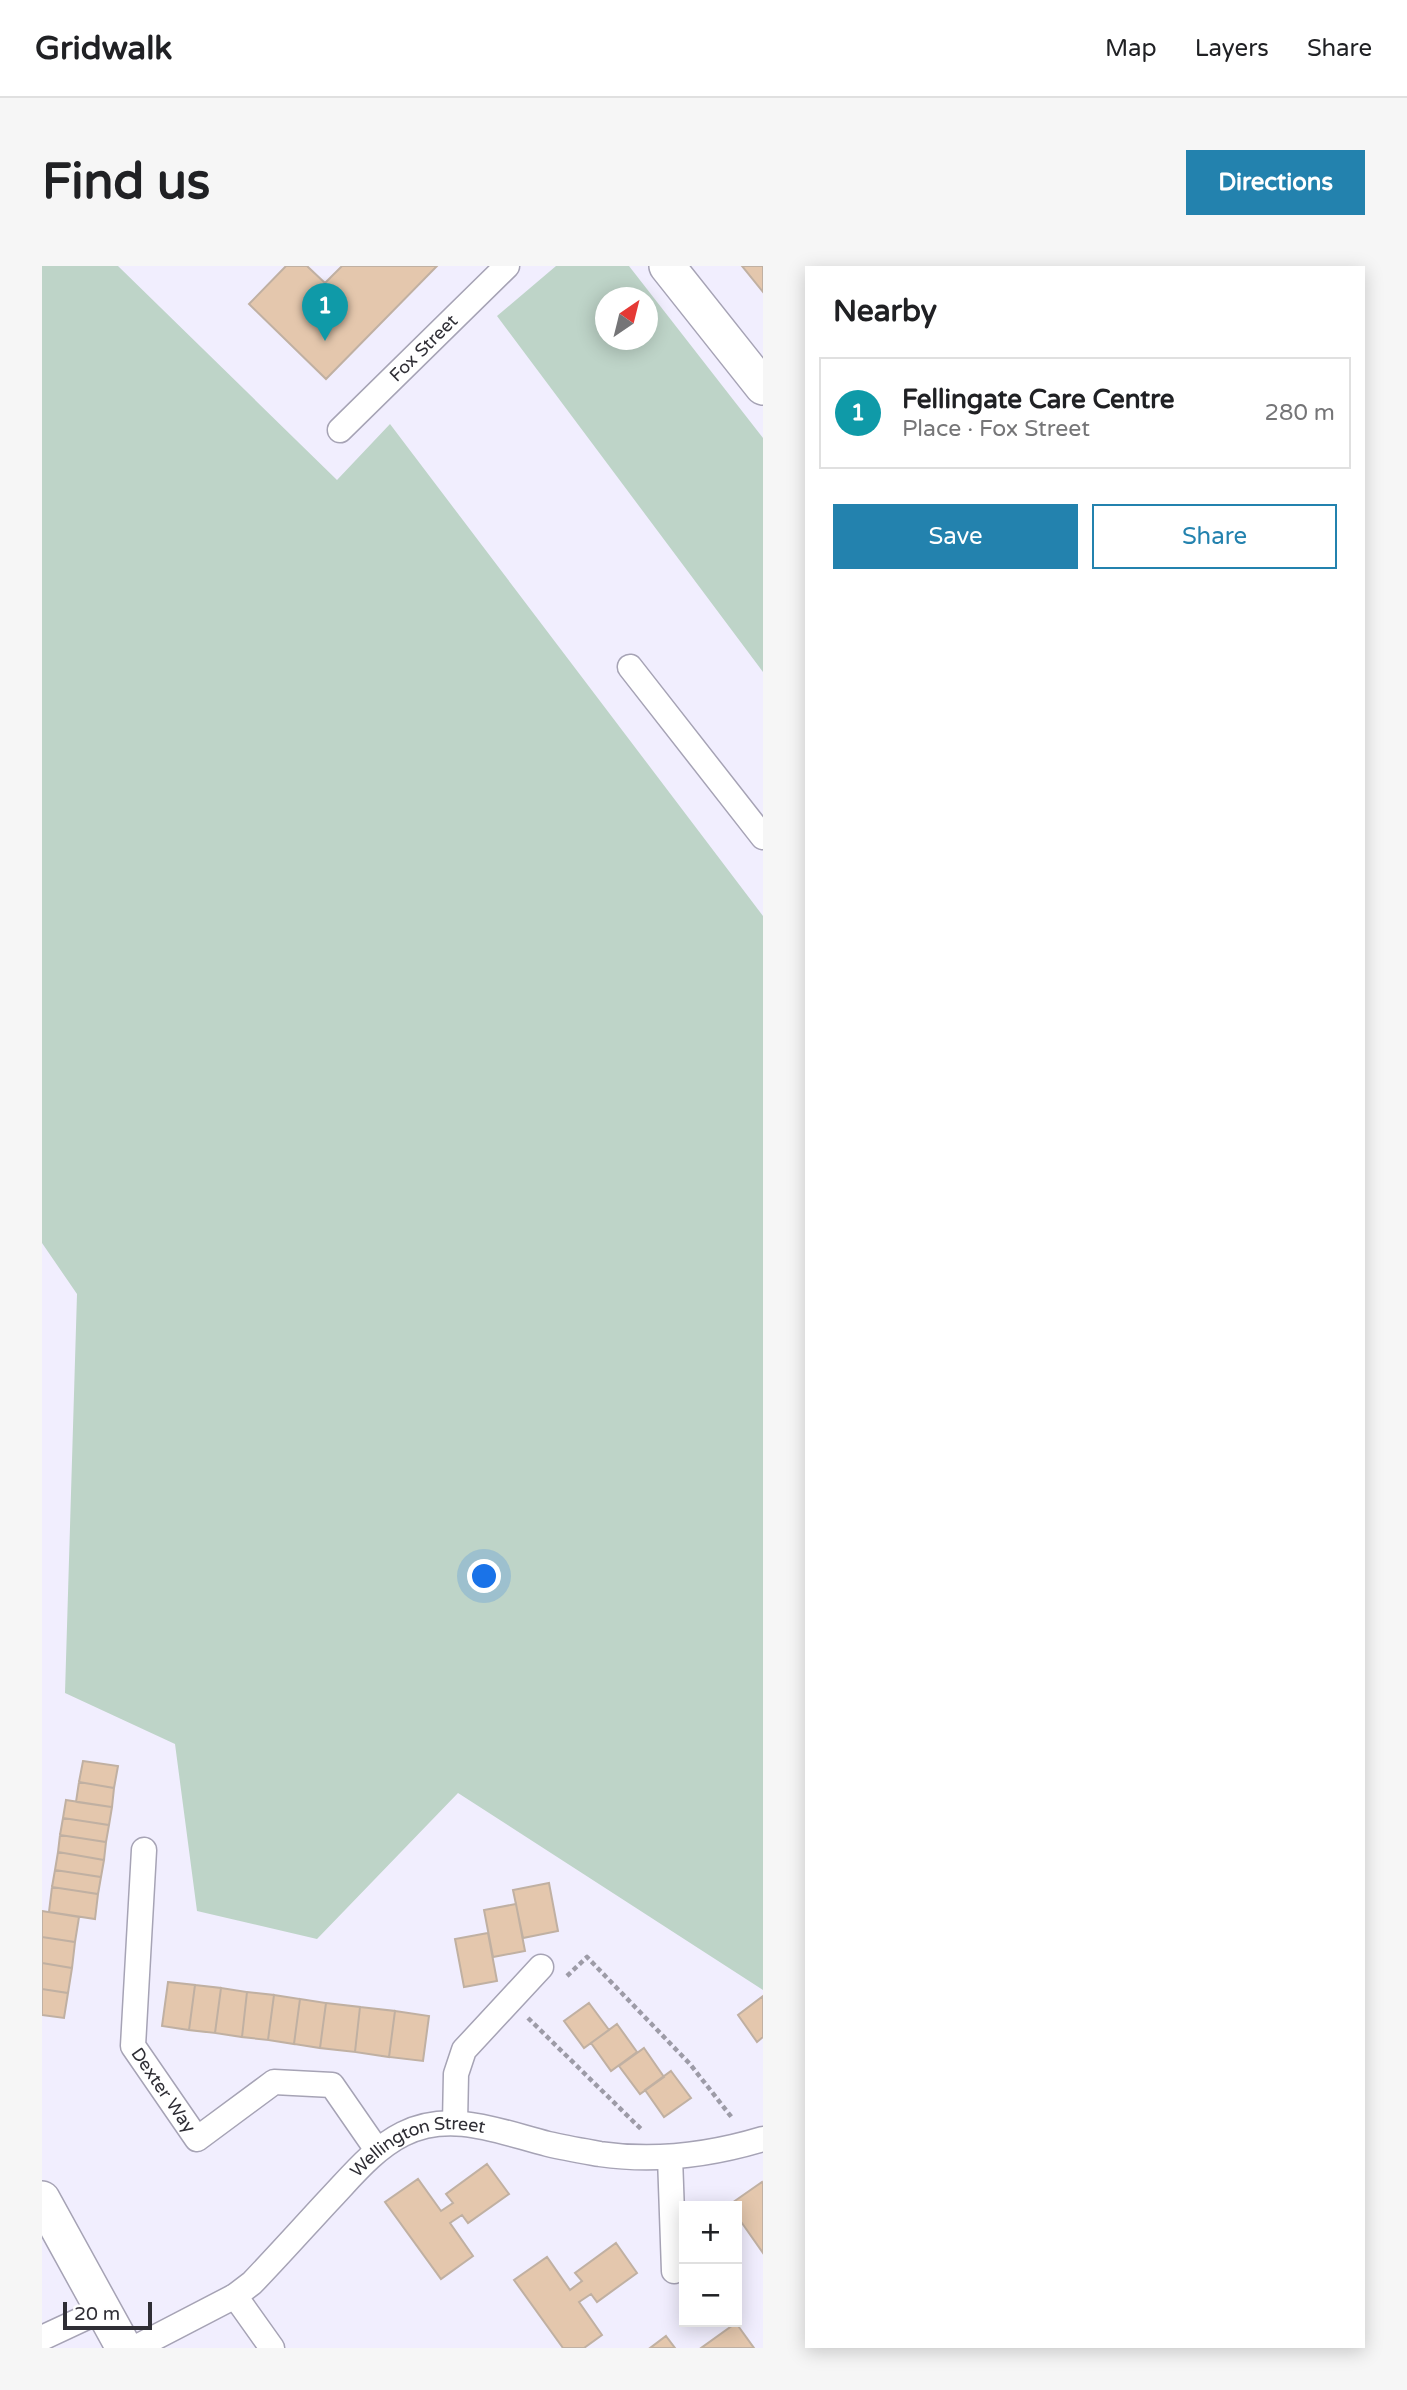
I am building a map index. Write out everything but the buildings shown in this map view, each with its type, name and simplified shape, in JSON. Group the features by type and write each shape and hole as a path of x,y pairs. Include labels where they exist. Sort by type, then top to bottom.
{"street":[{"name":"Fox Street","path":"340,430 507,266"},
{"path":"667,266 763,387"},
{"path":"630,667 763,837"},
{"name":"Dexter Way","path":"144,1850 133,2046 197,2139 274,2082 332,2085 377,2150"},
{"path":"455,2123 456,2074 464,2050 541,1967"},
{"name":"Wellington Street","path":"135,2348 234,2296 252,2283 377,2150 404,2134 429,2125 483,2125 549,2144 602,2154 652,2158 734,2148 757,2141"},
{"path":"670,2157 674,2271"},
{"path":"42,2199 124,2348"},
{"path":"234,2296 272,2348"},
{"path":"42,2338 102,2310"}],"path":[{"path":"561,1982 587,1957 690,2064 757,2141"},
{"path":"535,2008 526,2016 670,2157"}],"green space":[{"path":"42,266 118,266 337,480 390,424 763,916 763,1990 458,1793 317,1939 197,1911 175,1744 65,1693 77,1294 42,1243"},
{"path":"556,266 629,266 645,287 595,287 595,350 658,350 658,303 763,438 763,672 497,316"}],"place":[{"name":"Fellingate Care Centre","path":"325,341"}]}
